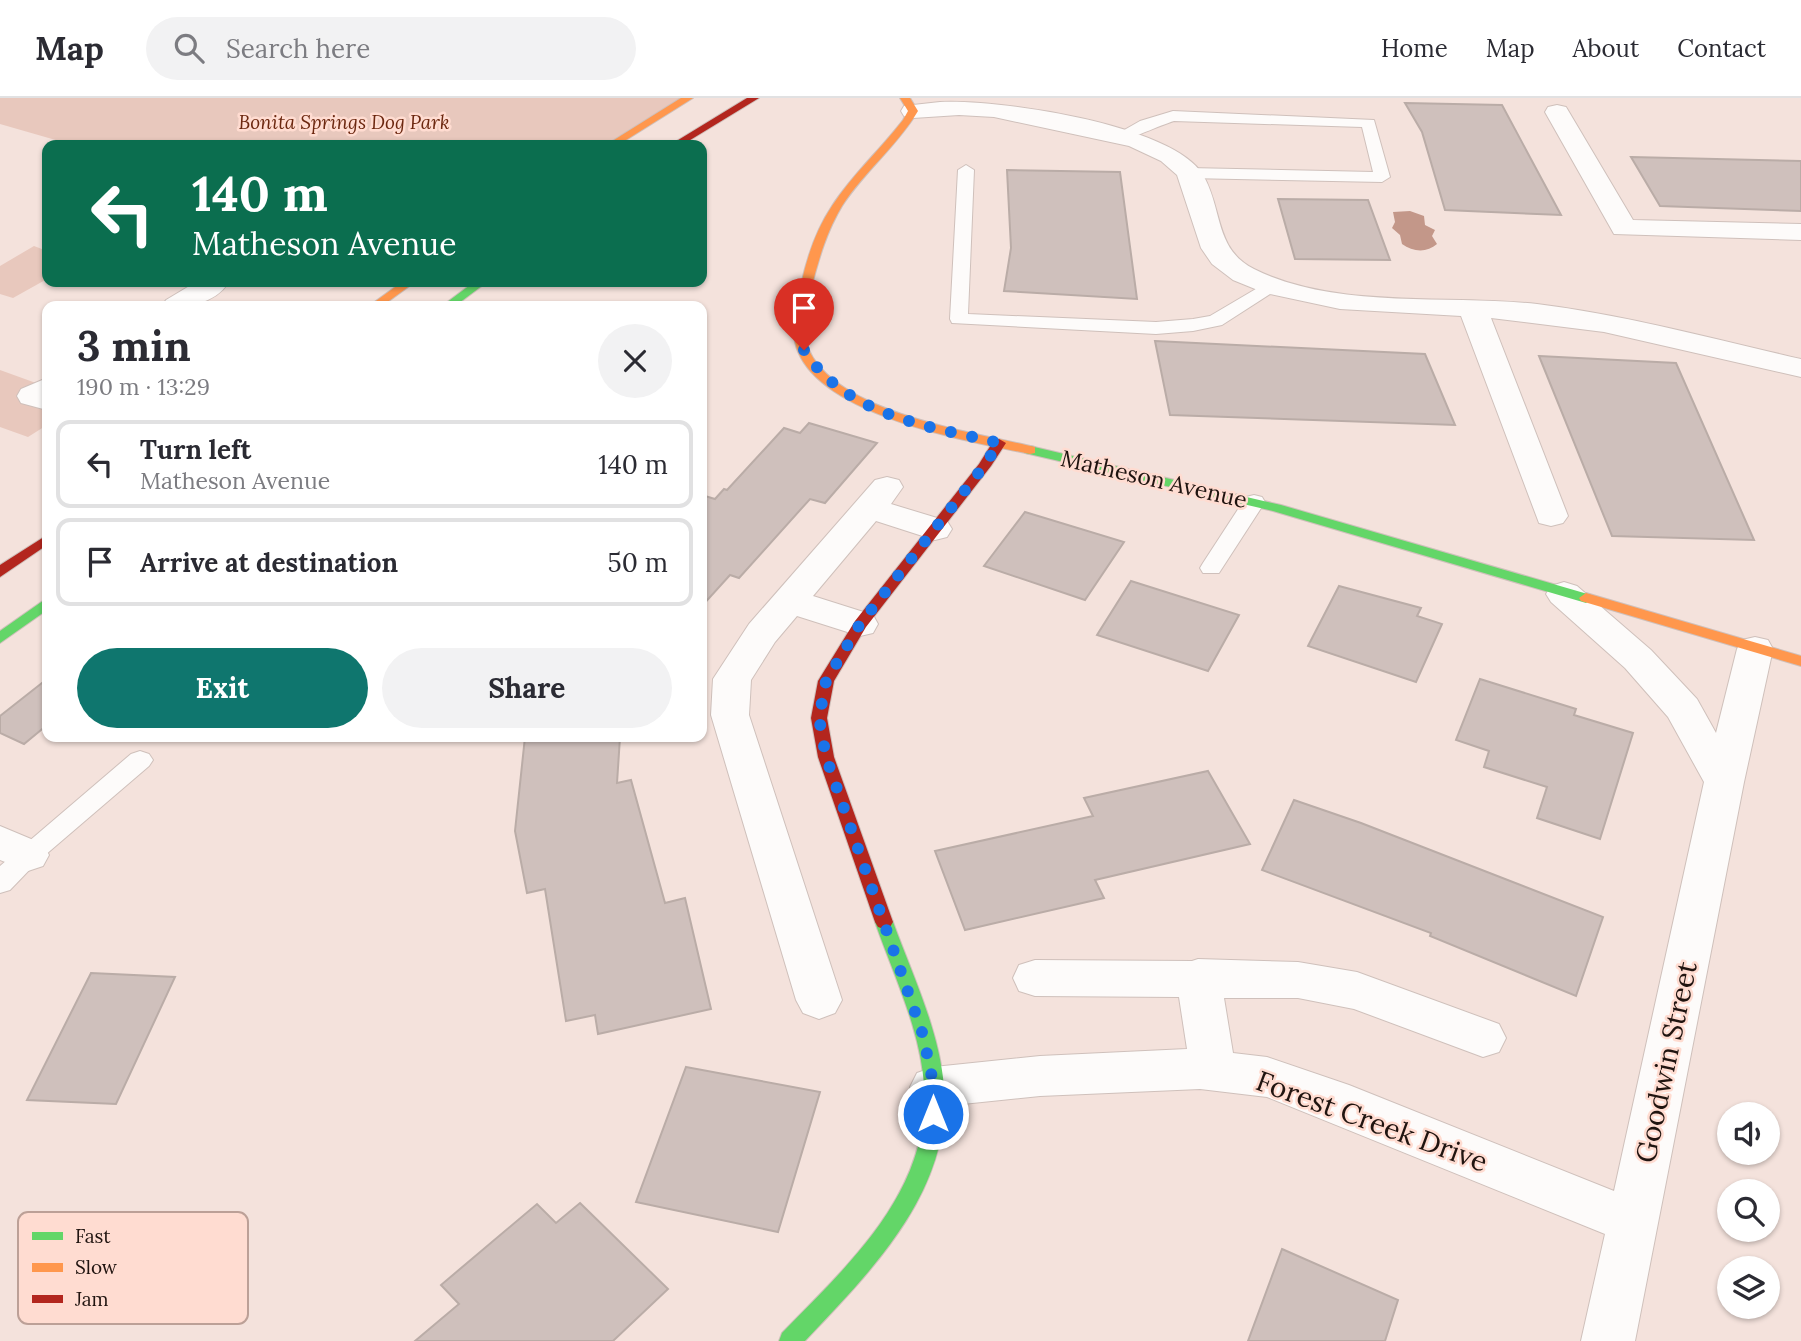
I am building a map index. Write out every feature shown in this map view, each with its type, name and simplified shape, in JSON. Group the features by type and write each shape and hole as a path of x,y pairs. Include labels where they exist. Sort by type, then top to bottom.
{"street":[{"path":"619,140 688,98"},
{"path":"684,140 754,98"},
{"path":"909,104 989,109 1120,136 1169,155 1194,181 1208,239 1217,254 1247,277 1272,287 1347,302 1534,313 1570,318 1801,368"},
{"name":"Matheson Avenue","path":"909,104 906,126 851,185 825,229 808,272 798,330 804,350 816,370 843,393 881,412 999,443 1254,502 1801,661"},
{"path":"1557,112 1624,228 1801,232"},
{"path":"184,301 207,287"},
{"path":"382,301 402,287"},
{"path":"455,301 474,287"},
{"path":"1473,309 1551,516"},
{"path":"42,390 32,396 42,399"},
{"path":"790,1341 873,1253 909,1201 931,1141 934,1087 923,1035 826,757 819,718 826,681 860,624 999,443"},
{"path":"818,1000 730,715 732,679 762,633 878,498 935,529"},
{"path":"0,572 42,543"},
{"path":"1564,594 1638,659 1683,709 1724,782"},
{"path":"790,601 860,624"},
{"path":"0,638 42,607"},
{"name":"Goodwin Street","path":"1608,1341 1724,782 1755,649"},
{"path":"1035,978 1298,981 1357,991 1483,1038"},
{"path":"1198,978 1213,1070"},
{"name":"Forest Creek Drive","path":"934,1087 1040,1076 1200,1069 1267,1077 1332,1100 1633,1222"}],"lane":[{"path":"1120,136 1145,124 1173,116 1369,123 1382,177 1188,173"},
{"path":"966,170 960,319 1156,328 1194,325 1215,321 1272,287"},
{"path":"1211,568 1254,502"},
{"path":"9,860 140,760"}],"green space":[{"name":"Bonita Springs Dog Park","path":"0,98 688,98 619,140 56,140 0,124"},
{"path":"34,246 42,249 42,282 13,298 0,294 0,266"},
{"path":"0,370 42,385 42,428 28,437 0,427"}],"shaded area":[{"path":"1410,211 1424,216 1425,225 1435,230 1432,236 1437,244 1420,250 1402,244 1400,235 1392,228 1395,222 1393,212"}],"building":[{"path":"1405,103 1502,105 1561,215 1445,210 1422,132"},
{"path":"1631,157 1801,161 1801,211 1660,206"},
{"path":"1007,170 1120,172 1137,299 1004,291 1011,248"},
{"path":"1278,199 1368,200 1390,260 1295,259"},
{"path":"1155,341 1425,354 1455,425 1170,415"},
{"path":"1539,356 1676,363 1754,540 1612,536"},
{"path":"809,423 877,443 825,503 810,499 739,578 730,575 707,600 707,497 715,499 724,489 727,490 784,428 800,433"},
{"path":"1025,512 1124,542 1085,600 984,566"},
{"path":"1131,581 1239,615 1208,671 1097,635"},
{"path":"1339,586 1421,608 1417,616 1442,624 1416,682 1308,646"},
{"path":"1480,679 1576,709 1574,715 1633,733 1600,839 1537,818 1547,787 1484,767 1489,751 1456,740"},
{"path":"42,683 42,729 24,744 0,733 0,716"},
{"path":"524,742 620,742 617,783 631,780 665,903 685,898 711,1009 598,1034 595,1015 566,1021 545,889 527,893 515,831"},
{"path":"1208,771 1250,844 1095,880 1104,898 965,930 935,851 1093,816 1084,798"},
{"path":"1294,800 1361,823 1603,917 1576,996 1430,936 1431,933 1262,870"},
{"path":"91,973 175,977 116,1104 27,1100"},
{"path":"686,1067 820,1092 778,1232 636,1202"},
{"path":"580,1203 668,1289 613,1341 415,1341 459,1304 441,1285 537,1204 556,1223"},
{"path":"1282,1249 1398,1300 1385,1341 1248,1341"}],"traffic: fast":[{"path":"455,301 474,287"},
{"path":"1030,450 1276,508 1586,598"},
{"path":"0,638 42,607"},
{"path":"790,1341 868,1257 911,1194 926,1160 934,1123 931,1064 920,1023 884,922"}],"traffic: slow":[{"path":"619,140 688,98"},
{"path":"905,98 913,111 907,121 844,196 821,236 801,310 799,335 803,350 818,372 841,391 870,406 938,429 1030,450"},
{"path":"382,301 402,287"},
{"path":"1586,598 1801,661"}],"traffic: jam":[{"path":"683,140 754,98"},
{"path":"884,922 826,757 819,718 826,681 860,624 984,466 999,443"},
{"path":"0,572 42,543"}],"route":[{"path":"804,350 816,370 843,393 881,412 999,443 984,466 860,624 826,681 819,718 826,757 923,1035 934,1087 933,1114"}]}
